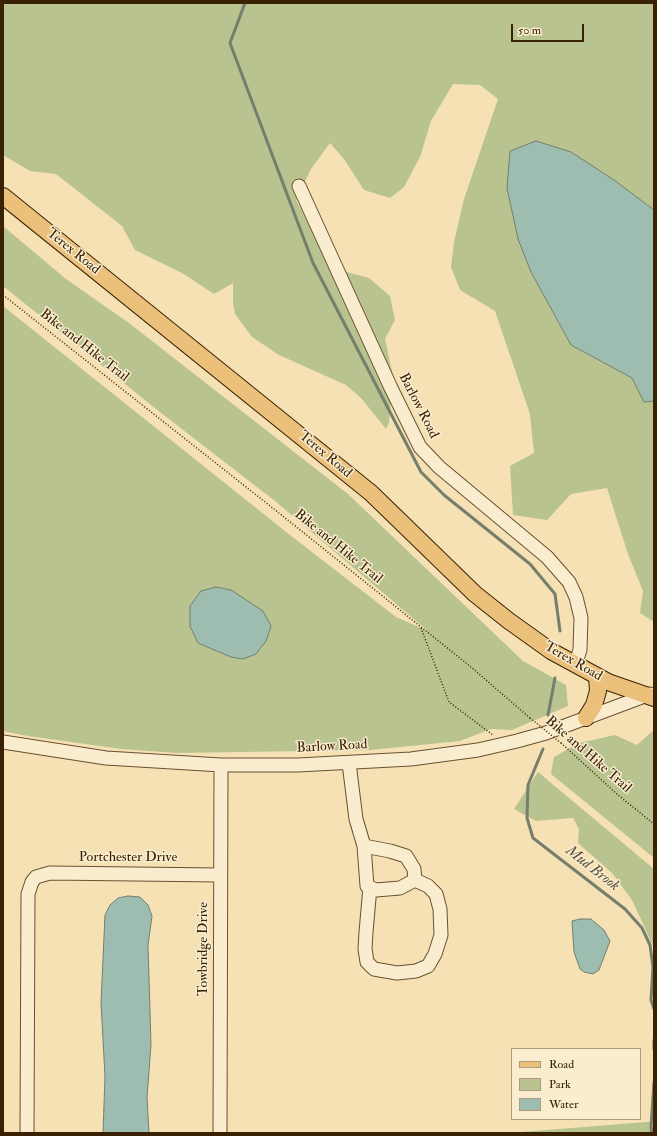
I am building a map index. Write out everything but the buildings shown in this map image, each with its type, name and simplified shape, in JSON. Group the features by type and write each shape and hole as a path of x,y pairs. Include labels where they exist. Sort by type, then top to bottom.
{"main road":[{"name":"Terex Road","path":"3,196 355,480 475,594 509,622 551,651 597,677 651,696"},
{"path":"586,718 594,705 598,691 597,677"}],"street":[{"name":"Barlow Road","path":"299,186 367,337 420,447 427,456 547,557 568,582 576,597 582,618 580,650 575,665"},
{"name":"Barlow Road","path":"3,742 106,758 221,765 298,765 411,759 478,750 546,733 651,696"},
{"path":"349,763 356,819 364,846 367,886 376,890 400,888 415,880"},
{"name":"Towbridge Drive","path":"220,1133 219,875 221,765"},
{"path":"364,846 406,856 414,869 415,880"},
{"name":"Portchester Drive","path":"27,1133 28,894 29,887 36,877 50,873 219,875"},
{"path":"370,887 365,949 367,962 374,969 397,973 416,971 428,966 435,954 441,935 440,909 436,894 428,886 415,880"}],"path":[{"name":"Bike and Hike Trail","path":"3,295 204,453 471,667 561,743 618,795 654,824"},
{"path":"421,627 449,702 503,744"}],"green space":[{"path":"3,3 654,3 654,210 645,203 531,272 571,345 632,378 644,402 654,401 654,622 640,613 643,591 628,554 607,488 571,494 547,520 513,515 510,466 534,453 530,414 495,311 460,290 451,267 454,242 464,199 498,99 480,85 453,84 431,121 420,157 404,187 390,198 364,190 344,159 330,143 311,169 296,200 332,268 369,278 390,296 395,320 385,339 393,376 389,423 386,429 361,398 346,385 279,355 252,337 235,314 233,304 233,283 214,294 182,273 135,250 122,226 56,174 30,171 3,155"},
{"path":"3,226 66,279 129,323 348,494 523,661 566,685 568,706 512,730 491,729 460,741 371,750 177,753 121,749 3,731 3,306 290,535 396,617 428,631 275,501 156,409 3,286"},
{"path":"654,730 654,858 551,774 554,757 579,743 615,735 637,745"},
{"path":"538,772 654,869 654,948 632,900 612,873 578,843 579,829 573,818 536,821 514,809"},
{"path":"654,1122 654,1133 508,1133"}],"water":[{"path":"536,141 571,152 614,180 654,210 654,401 644,402 632,378 571,345 531,272 518,239 507,188 510,151"},
{"path":"216,587 231,590 263,611 271,626 266,641 256,654 243,659 231,657 198,643 190,626 190,606 201,591"},
{"path":"128,896 140,897 148,905 152,916 148,945 151,1044 147,1098 149,1133 103,1133 105,1076 101,1003 105,915 110,905 118,898"},
{"path":"591,919 604,930 610,941 599,970 593,974 584,972 580,969 574,952 572,921"}],"waterway":[{"path":"245,3 230,43 313,263 421,472 444,495 530,564 555,594 560,631"},
{"name":"Mud Brook","path":"548,715 555,678"},
{"name":"Mud Brook","path":"543,749 528,785 527,818 533,838 625,909 642,928 650,945 653,967 651,1000 654,1009"},
{"name":"Mud Brook","path":"654,1040 654,1049"},
{"name":"Mud Brook","path":"652,1133 651,1127 654,1082"}]}
